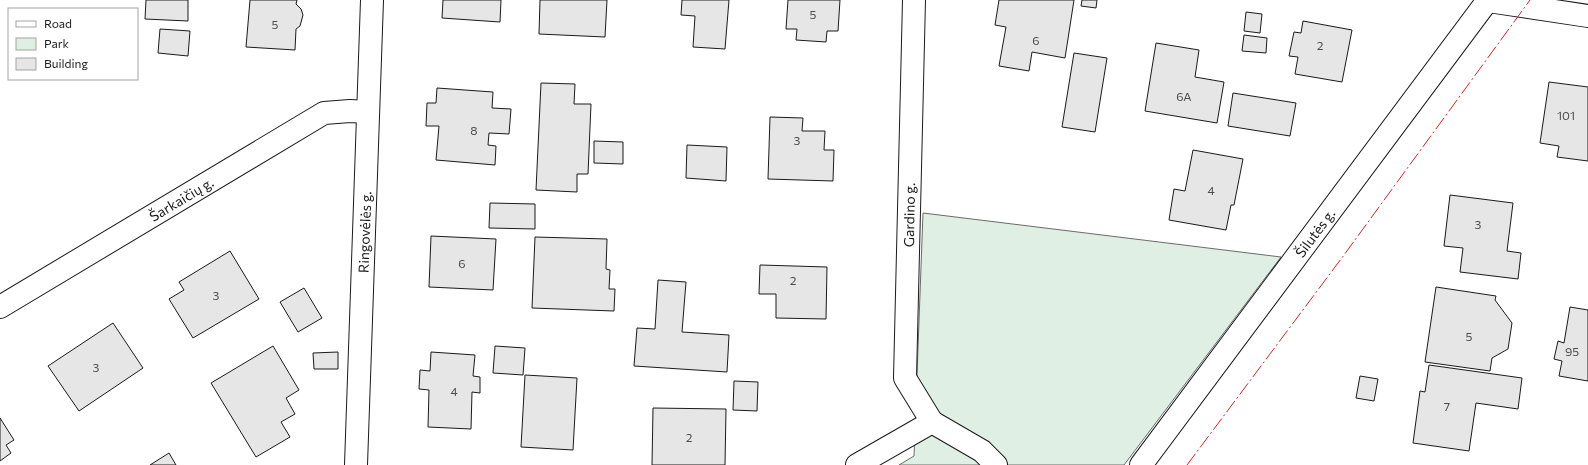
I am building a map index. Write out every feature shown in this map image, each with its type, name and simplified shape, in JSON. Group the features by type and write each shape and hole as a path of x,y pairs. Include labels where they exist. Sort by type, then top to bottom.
{"street":[{"name":"Ringovėlės g.","path":"356,465 372,0"},
{"name":"Gardino g.","path":"914,0 905,378 932,422"},
{"path":"1488,1 1588,16"},
{"name":"Šilutės g.","path":"1141,465 1488,1"},
{"name":"Šarkaičių g.","path":"0,307 324,114 350,111 368,112"},
{"path":"857,465 932,422 982,451 996,465"}],"green space":[{"path":"923,213 1281,257 1124,465 899,465 914,456"}],"building":[{"path":"146,0 188,0 188,21 145,19"},
{"path":"250,0 297,0 296,4 301,9 303,15 300,26 296,29 295,50 246,47"},
{"path":"443,0 501,0 500,22 442,18"},
{"path":"540,0 607,0 605,37 539,34"},
{"path":"682,0 729,0 725,49 693,47 695,16 681,15"},
{"path":"788,0 840,0 838,31 827,31 826,42 796,40 797,29 786,29"},
{"path":"999,0 1074,0 1065,58 1032,52 1029,71 999,66 1006,27 995,25"},
{"path":"1082,0 1097,0 1096,8 1081,6"},
{"path":"1246,12 1262,14 1260,33 1244,31"},
{"path":"1303,21 1352,30 1342,82 1295,74 1298,57 1289,56 1294,32 1301,33"},
{"path":"160,29 190,31 188,56 158,53"},
{"path":"1244,35 1267,38 1266,53 1242,51"},
{"path":"1156,43 1199,50 1195,77 1224,82 1217,123 1145,111"},
{"path":"1074,53 1107,58 1095,132 1062,127"},
{"path":"1549,82 1588,87 1588,161 1557,157 1559,146 1540,143"},
{"path":"541,83 575,84 574,104 591,104 588,174 577,174 577,192 536,190"},
{"path":"437,88 493,92 492,108 511,109 509,134 489,133 488,145 496,146 495,165 436,160 439,126 426,126 427,103 436,103"},
{"path":"1233,93 1296,103 1290,136 1228,126"},
{"path":"770,117 803,118 802,131 825,131 824,150 834,150 833,181 768,179"},
{"path":"594,141 623,142 623,164 594,163"},
{"path":"687,145 727,147 726,181 686,178"},
{"path":"1193,150 1243,159 1234,205 1231,205 1226,230 1169,220 1174,189 1185,191"},
{"path":"1450,195 1513,203 1507,251 1521,253 1518,279 1460,272 1463,248 1444,246"},
{"path":"490,203 535,204 535,229 489,228"},
{"path":"431,236 496,239 493,290 429,287"},
{"path":"535,237 607,239 606,269 610,270 609,289 615,289 614,311 532,308"},
{"path":"230,251 259,299 193,338 169,299 184,290 179,282"},
{"path":"760,265 827,267 826,319 776,318 776,294 759,294"},
{"path":"658,280 686,282 682,332 729,335 727,372 634,366 637,328 655,329"},
{"path":"1436,287 1496,296 1495,300 1512,323 1508,349 1492,358 1490,371 1425,362"},
{"path":"304,288 322,318 298,332 280,302"},
{"path":"1570,307 1588,310 1588,381 1559,376 1562,361 1554,359 1558,341 1564,343"},
{"path":"113,323 143,368 79,411 48,366"},
{"path":"273,346 299,390 286,398 295,414 281,422 290,437 256,457 211,383"},
{"path":"495,346 525,348 523,375 493,373"},
{"path":"338,352 338,369 314,369 313,353"},
{"path":"431,352 475,355 473,376 480,377 480,393 472,392 471,429 428,427 429,390 419,389 420,370 430,371"},
{"path":"1429,365 1522,378 1518,409 1476,403 1469,451 1413,443 1420,391 1425,392"},
{"path":"525,375 577,378 573,450 521,447"},
{"path":"1360,376 1378,379 1374,401 1356,398"},
{"path":"734,381 758,382 757,411 733,410"},
{"path":"653,408 726,409 725,465 652,465"},
{"path":"0,418 14,440 6,445 11,453 0,461"},
{"path":"169,453 176,465 150,465"}],"power":[{"path":"1187,465 1344,255 1530,0"}]}
